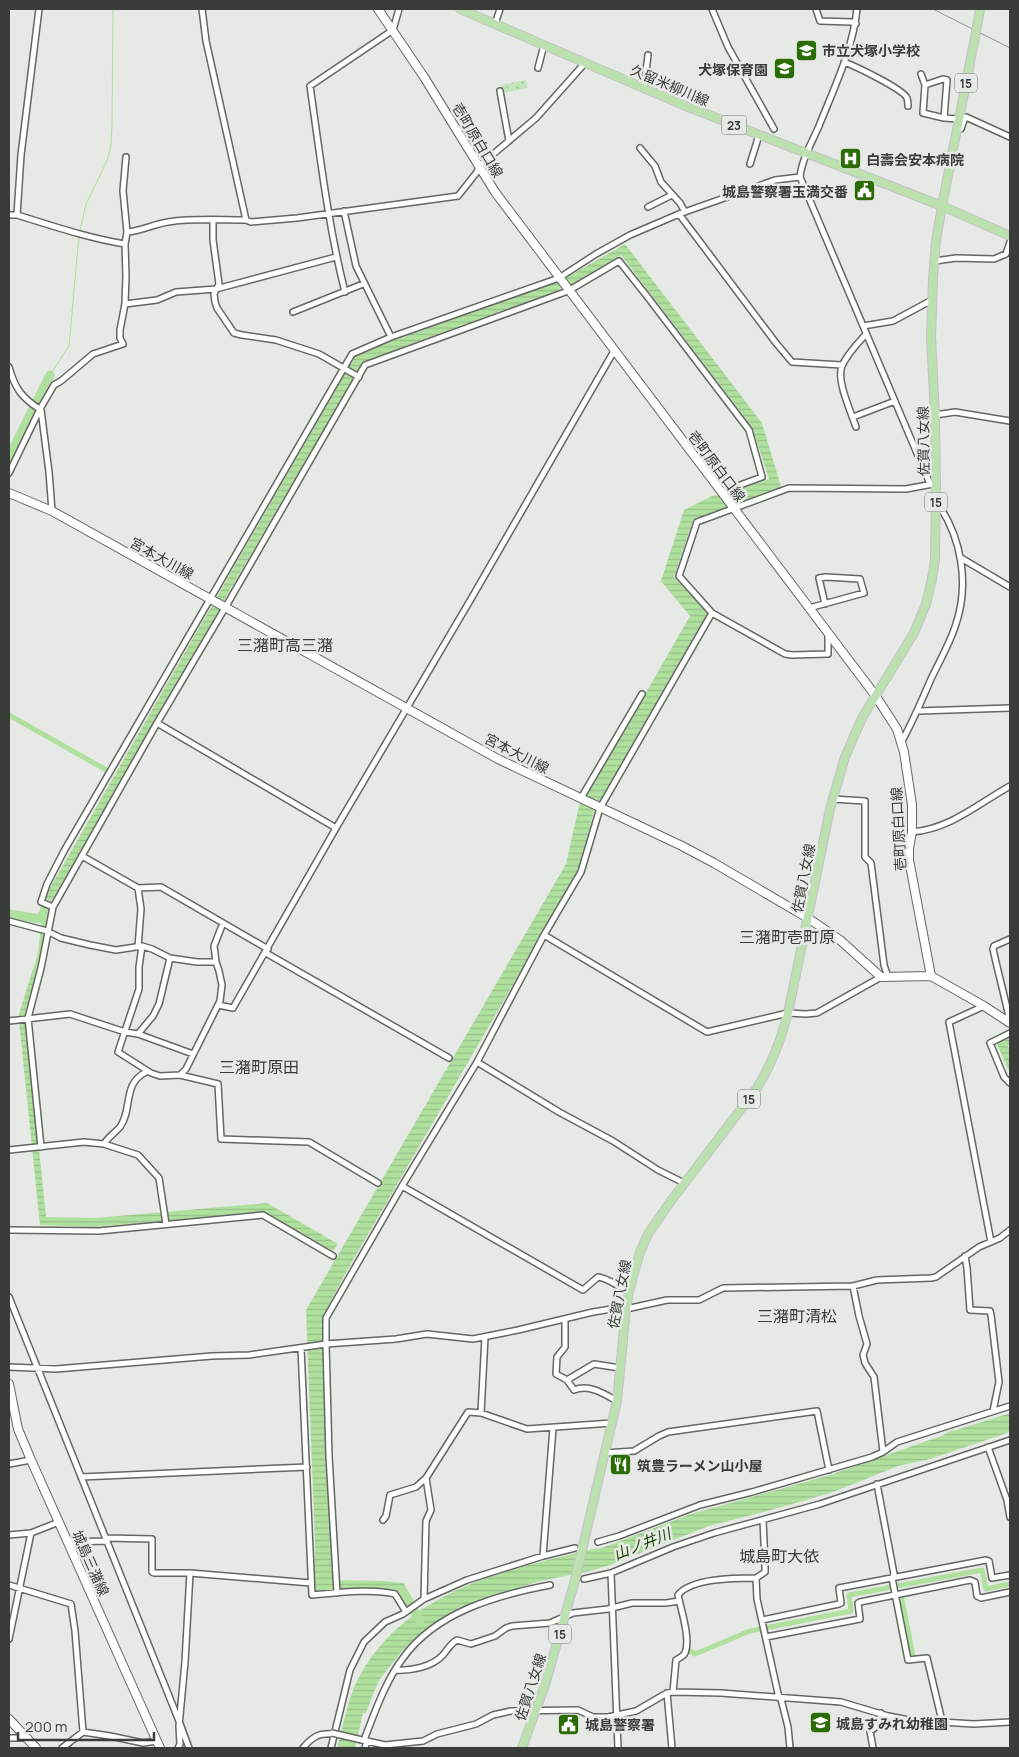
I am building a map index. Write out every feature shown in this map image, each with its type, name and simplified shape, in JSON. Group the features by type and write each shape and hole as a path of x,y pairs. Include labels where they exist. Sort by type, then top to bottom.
{"main road":[{"name":"壱町原白口線","path":"378,9 495,192 828,633 897,729 902,741 912,805 909,860 931,976"},
{"name":"久留米柳川線","path":"460,9 644,88 942,206 1010,236"},
{"name":"佐賀八女線","path":"522,1748 545,1685 574,1584 578,1548 605,1453 617,1401 622,1308 640,1252 648,1234 684,1183 757,1088 770,1068 782,1038 832,799 845,757 862,718 914,633 926,604 935,560 936,500 933,484 935,415 931,337 935,261 942,206 980,9"},
{"name":"宮本大川線","path":"9,493 52,511 498,759 714,863 808,918 840,940 884,977"},
{"path":"884,977 931,976 1009,1022"},
{"name":"城島三潴線","path":"9,1384 18,1429 159,1745"},
{"path":"9,1719 36,1748"}],"street":[{"path":"17,214 21,154 38,9"},
{"path":"202,9 206,41 246,220"},
{"path":"344,292 328,213 310,86 393,30 399,9"},
{"path":"495,24 500,9"},
{"path":"712,9 728,47 774,130"},
{"path":"816,9 820,22 852,22 856,24"},
{"path":"828,633 828,654 785,654 712,613 679,576 697,522 733,508 789,488 906,489 933,484 894,401 800,177 807,154 844,62 856,24 858,9"},
{"path":"538,68 544,45"},
{"path":"644,88 648,56"},
{"path":"844,62 854,65 891,86 904,95 908,106"},
{"path":"127,232 139,231 159,224 178,221 246,220 251,222 296,218 458,196 477,172 479,166 546,108 585,63"},
{"path":"921,74 925,85 923,114 959,119"},
{"path":"925,85 943,79 947,80 944,118"},
{"path":"500,91 509,141"},
{"path":"957,129 961,129 966,117 1010,137"},
{"path":"750,164 759,135"},
{"path":"640,148 655,166 661,182 672,194 682,213 776,343 792,362 842,365"},
{"path":"9,473 40,409 54,385 61,382 93,354 123,344 120,338 120,330 125,304 125,244 127,232 123,191 126,157"},
{"path":"53,906 41,902 51,876 64,851 212,600 352,354 391,338 559,279 596,254 630,235 682,213 776,180 800,177"},
{"path":"648,207 672,194"},
{"path":"344,211 356,266 363,284 391,338"},
{"path":"9,216 17,214 73,233 125,244"},
{"path":"213,220 212,240 219,284 214,294 217,308 234,333 276,340 319,354 359,377"},
{"path":"935,261 956,258 994,259 1006,254 1010,242"},
{"path":"125,304 157,300 176,292 216,289 336,257"},
{"path":"40,1147 27,1018 41,968 44,930 53,906 365,365 567,289 618,262 669,324 749,430 762,477 722,493"},
{"path":"293,312 363,284"},
{"path":"863,326 893,322 932,300"},
{"path":"856,427 842,386 842,365 866,334"},
{"path":"218,1005 233,1008 614,351"},
{"path":"9,367 10,376 23,398 41,410 50,472 52,511"},
{"path":"853,417 894,401"},
{"path":"935,415 955,412 1010,421"},
{"path":"902,741 918,712 946,650 959,614 963,591 961,558 944,511 936,500"},
{"path":"961,558 1010,587"},
{"path":"809,608 825,604 864,593 860,579 819,578 825,604"},
{"path":"337,1592 329,1456 326,1318 402,1186 477,1062 544,935 581,872 599,807 712,613"},
{"path":"583,799 642,694"},
{"path":"918,712 1010,708"},
{"path":"157,723 336,828"},
{"path":"912,832 925,831 954,821 1010,786"},
{"path":"544,935 707,1032 788,1013 817,1013 884,977 872,863 865,856 865,801 832,799"},
{"path":"82,856 138,888 161,887 450,1058"},
{"path":"138,888 141,909 139,990 118,1052 137,1063 146,1072 160,1076 180,1075 218,1084 222,1139 309,1142 378,1182"},
{"path":"9,921 44,930 61,938 116,950 140,947 152,949 170,958 197,962 216,962"},
{"path":"180,1075 186,1068 218,1005 222,986 214,946 223,922"},
{"path":"1009,1022 1003,987 993,949 994,946 1010,939"},
{"path":"138,1034 153,1016 159,1004 170,958"},
{"path":"984,1006 949,1022 991,1242"},
{"path":"9,1021 70,1014 125,1032 138,1034 193,1054"},
{"path":"1010,1033 990,1043 1004,1078 1010,1083"},
{"path":"477,1062 560,1112 613,1141 658,1170 684,1183"},
{"path":"104,1144 108,1136 121,1126 130,1089 139,1075 146,1072"},
{"path":"9,1150 84,1142 104,1144 138,1155 159,1178 166,1224"},
{"path":"402,1186 583,1290 598,1277 609,1279 619,1288 629,1291"},
{"path":"9,1230 99,1231 263,1214 333,1256"},
{"path":"9,1367 56,1369 249,1355 326,1344 396,1339 427,1334 464,1339 485,1337 593,1312 667,1300 699,1300 723,1288 853,1286 877,1280 931,1278 936,1277 979,1247 1000,1238 1010,1230"},
{"path":"965,1256 970,1310 990,1311 991,1315 999,1382 993,1411"},
{"path":"853,1286 867,1344 863,1355 865,1363 874,1377 883,1452"},
{"path":"9,1297 189,1748"},
{"path":"564,1319 565,1348 557,1357 556,1374 567,1380 574,1390 581,1387 595,1389 617,1401"},
{"path":"480,1413 485,1337"},
{"path":"301,1348 312,1595 337,1592 386,1592 395,1594 406,1612"},
{"path":"567,1380 594,1364 620,1368"},
{"path":"598,1542 619,1536 700,1505 872,1457 897,1442 1010,1406"},
{"path":"605,1453 634,1451 668,1432 817,1411 829,1470"},
{"path":"383,1520 386,1516 390,1495 416,1487 426,1478 468,1412 480,1413 527,1429 612,1423"},
{"path":"543,1556 553,1428"},
{"path":"584,1579 611,1573 701,1537 820,1504 1010,1440"},
{"path":"988,1447 1007,1500 1010,1517"},
{"path":"9,1464 31,1460"},
{"path":"81,1477 306,1467"},
{"path":"423,1601 426,1521 431,1510 426,1478"},
{"path":"876,1484 894,1574 892,1578 908,1660 927,1658 942,1722"},
{"path":"672,1748 670,1693 676,1660 685,1652 686,1645 686,1634 678,1595 682,1589 720,1579 756,1578 765,1572 763,1520"},
{"path":"9,1534 30,1533 59,1522"},
{"path":"9,1639 30,1533"},
{"path":"68,1542 150,1538 152,1539 152,1572 154,1574 190,1574 311,1583"},
{"path":"330,1748 344,1687 356,1655 364,1642 385,1622 423,1601 489,1572 578,1548"},
{"path":"762,1621 839,1604 841,1603 839,1588 986,1560 989,1561 992,1578 1010,1575"},
{"path":"611,1573 618,1748"},
{"path":"178,1748 180,1744 179,1721 190,1574"},
{"path":"756,1578 757,1599 790,1740 790,1748"},
{"path":"765,1635 860,1619 858,1603 970,1580 975,1582 977,1596 981,1598 1010,1592"},
{"path":"9,1585 71,1604 83,1732"},
{"path":"365,1748 365,1740 387,1684 404,1657 423,1636 449,1618 484,1602 550,1585"},
{"path":"395,1670 416,1669 440,1657 457,1640 471,1644 495,1636 512,1626 542,1624 573,1613 612,1608 632,1603 666,1604 679,1601"},
{"path":"303,1748 314,1736 326,1734 385,1745 423,1741 438,1734 476,1724 502,1713 578,1710 599,1718 636,1710 670,1693 721,1693 841,1702 888,1716 909,1720 974,1724 1010,1722"},
{"path":"873,1748 870,1731 874,1729 881,1713"},
{"path":"62,1748 83,1732 159,1745"},
{"path":"9,1738 26,1738"}],"shaded area":[{"path":"526,80 527,88 503,93 501,85"}],"water":[{"path":"625,244 762,423 781,487 693,520 674,577 709,613 593,814 579,871 345,1274 323,1316 332,1521 332,1580 404,1583 411,1599 406,1602 399,1592 314,1590 315,1543 306,1310 566,864 579,806 690,616 661,581 684,510 712,496 730,493 769,479 752,427 621,255 574,284 561,288 557,292 363,363 55,895 51,901 46,899 50,888 356,354 551,283 559,282"},
{"path":"37,966 38,969 25,1013 46,1217 95,1218 267,1203 338,1244 333,1251 265,1212 94,1227 40,1225 19,1020 19,1014 33,969"},
{"path":"1010,1036 1010,1044 1008,1046 1010,1051 1010,1073 996,1042"},
{"name":"山ノ井川","path":"1010,1413 1010,1432 930,1459 898,1466 833,1492 709,1526 610,1565 540,1581 486,1598 446,1617 425,1631 403,1650 379,1680 366,1713 363,1713 355,1748 337,1748 354,1687 378,1649 402,1625 429,1605 460,1589 492,1576 526,1566 602,1548 691,1514 830,1475 941,1436 952,1429 953,1431"}],"waterway":[{"path":"80,231 86,204 107,161 111,145 113,9"},
{"path":"50,375 69,346 79,235"},
{"path":"9,457 50,375"},
{"path":"9,715 108,771"},
{"path":"9,914 41,919 46,906"},
{"path":"35,972 40,955 44,922 41,919"},
{"path":"690,1651 695,1654 750,1631 851,1611 849,1595 982,1570 986,1589 1010,1584"},
{"path":"403,1591 420,1621"},
{"path":"901,1595 913,1656"}],"railway":[{"path":"933,9 1010,48"}],"place":[{"name":"市立犬塚小学校","path":"806,50"},
{"name":"犬塚保育園","path":"784,69"},
{"name":"白壽会安本病院","path":"850,159"},
{"name":"城島警察署玉満交番","path":"864,191"},
{"name":"筑豊ラーメン山小屋","path":"621,1465"},
{"name":"城島すみれ幼稚園","path":"820,1723"},
{"name":"城島警察署","path":"569,1724"}],"district":[{"name":"三潴町高三潴","path":"285,645"},
{"name":"三潴町壱町原","path":"787,937"},
{"name":"三潴町原田","path":"259,1067"},
{"name":"三潴町清松","path":"797,1316"},
{"name":"城島町大依","path":"779,1556"}]}
